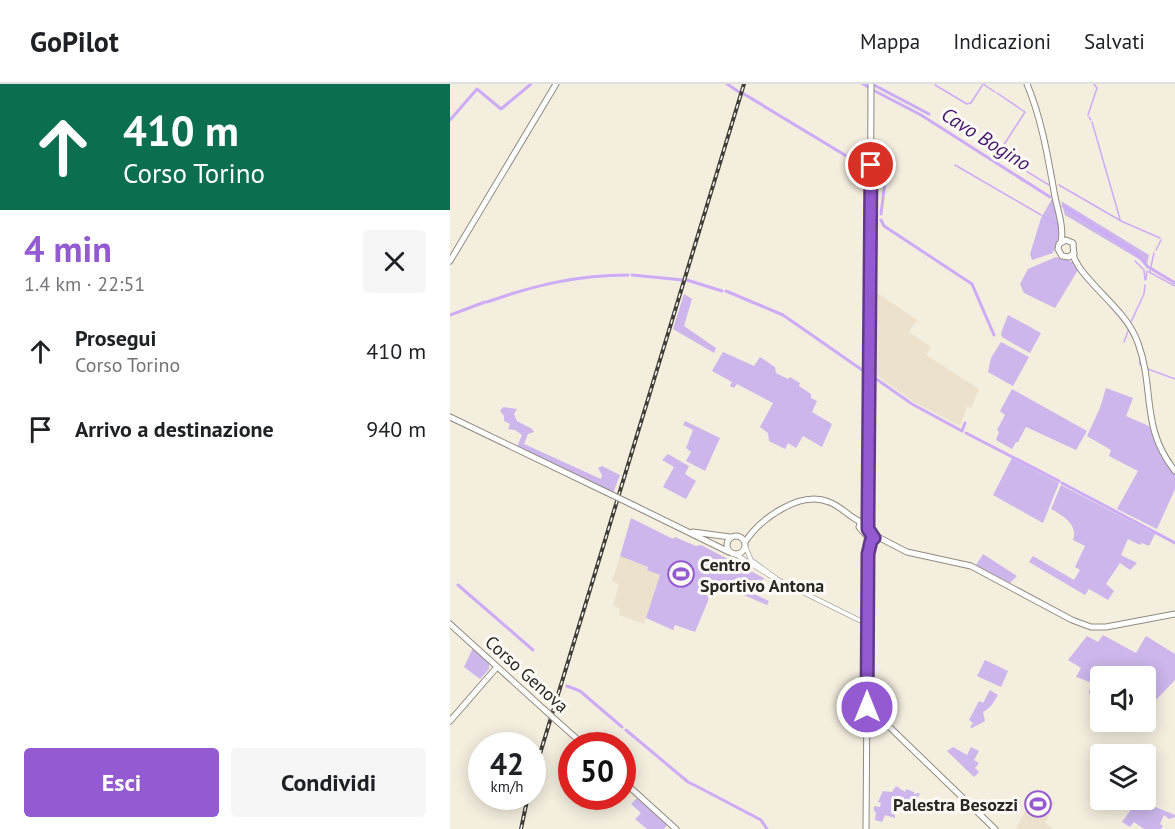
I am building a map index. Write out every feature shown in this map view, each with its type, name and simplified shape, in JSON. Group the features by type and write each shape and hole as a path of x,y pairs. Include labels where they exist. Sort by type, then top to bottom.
{"main road":[{"path":"450,261 556,84"},
{"path":"1027,84 1040,124 1062,228 1068,240 1075,246 1074,253 1079,267"},
{"path":"863,524 868,514 871,85"},
{"path":"1062,228 1059,253 1079,267 1121,314 1135,336 1142,356 1152,428 1162,452 1175,471"},
{"path":"1061,242 1068,240"},
{"path":"1067,257 1074,253"},
{"path":"450,417 732,553 741,552 758,527"},
{"path":"732,553 726,544 732,536 758,527 798,501 830,502 863,524 869,531 871,538 868,554 866,829"},
{"path":"863,524 871,538 907,552 971,566 1072,620 1091,627 1106,627 1175,614"},
{"path":"686,531 705,536 739,536 745,544"},
{"name":"Corso Genova","path":"450,624 569,732"},
{"path":"450,721 491,673 490,660"},
{"path":"450,716 491,673 499,668"},
{"path":"867,713 875,712 995,829"},
{"path":"867,713 879,720 990,829"},
{"path":"636,793 676,829"}],"street":[{"path":"745,544 751,560 778,579"},
{"path":"732,553 764,573 867,624"}],"shaded area":[{"path":"1053,197 1060,233 1053,253 1032,260 1030,254 1041,218"},
{"path":"1061,201 1149,255 1147,264 1065,215"},
{"path":"1056,257 1070,262 1078,270 1055,308 1024,293 1020,284 1028,269"},
{"path":"873,290 917,320 909,332 931,347 926,355 979,389 971,408 967,406 960,426 914,402 872,372"},
{"path":"684,294 692,299 684,326 716,348 714,353 673,329"},
{"path":"1008,315 1041,333 1030,353 1002,337 1001,333"},
{"path":"1001,342 1029,357 1013,386 988,372 991,358"},
{"path":"723,352 754,366 760,357 775,367 776,373 800,383 799,386 817,401 812,412 832,424 822,447 803,436 796,448 788,443 785,449 769,441 768,433 760,427 773,403 737,384 734,388 730,386 732,382 712,371"},
{"path":"1106,388 1133,398 1126,416 1149,426 1158,448 1175,475 1175,489 1157,529 1117,509 1138,471 1109,456 1111,450 1087,436"},
{"path":"1012,389 1087,431 1076,450 1026,427 1012,449 996,440 999,432 997,430 1005,415 1000,411"},
{"path":"503,407 517,409 514,414 517,421 534,432 528,434 524,444 601,479 602,475 598,468 602,466 620,475 613,493 517,447 522,435 515,430 508,429 510,424 504,421 504,416 500,411"},
{"path":"685,421 720,438 705,471 686,461 691,452 686,448 693,430 683,425"},
{"path":"668,454 689,466 685,474 696,481 686,499 663,487 674,467 662,460"},
{"path":"1012,458 1059,483 1043,523 993,495"},
{"path":"1061,485 1155,534 1149,546 1142,543 1140,545 1128,539 1121,555 1137,563 1130,570 1120,563 1106,584 1114,591 1108,600 1089,589 1085,595 1029,562 1033,556 1074,580 1080,570 1075,567 1085,546 1073,540 1072,525 1051,509"},
{"name":"Centro Sportivo Antona","path":"631,518 673,539 675,537 696,546 701,545 764,578 762,582 758,580 752,593 769,601 767,605 711,581 708,601 695,632 675,625 673,630 646,618 660,575 647,570 648,567 620,556"},
{"path":"983,554 1017,576 1010,583 976,565"},
{"path":"620,556 648,567 647,570 660,575 644,624 619,615 620,608 613,606 619,584 612,581"},
{"path":"1103,635 1136,653 1146,636 1175,654 1175,680 1156,700 1156,666 1090,666 1090,682 1076,677 1081,668 1068,660 1087,636 1098,642"},
{"path":"473,648 489,664 489,669 480,679 464,667"},
{"path":"985,660 1008,671 1001,687 977,676"},
{"path":"990,690 998,695 990,707 983,712 985,721 970,727 973,723 969,720 979,701 983,703"},
{"path":"953,747 967,755 971,747 979,751 974,760 979,763 975,768 979,772 974,777 947,751"},
{"path":"896,786 905,792 906,789 914,794 920,793 915,805 905,800 894,799 891,813 895,815 895,818 885,815 882,822 875,820 874,806 880,807 881,803 878,802 883,791 892,792"},
{"path":"1035,792 1055,802 1045,823 1053,829 1016,829"},
{"path":"636,799 667,825 664,829 647,829 635,819 641,813 636,808"},
{"path":"1156,807 1175,815 1169,819 1164,815 1160,824 1163,826 1161,829 1144,829 1134,822 1130,827 1122,822 1131,810 1156,810"}],"waterway":[{"path":"450,120 477,89 501,109 531,84"},
{"path":"727,84 739,92"},
{"name":"Cavo Bogino","path":"863,84 870,88"},
{"path":"872,84 929,114"},
{"path":"935,85 967,104 971,103 983,84 995,92"},
{"path":"1088,115 1097,88 1094,84"},
{"name":"Cavo Bogino","path":"873,90 921,115 1050,197"},
{"path":"997,93 1025,112 998,154 1049,185"},
{"path":"744,94 868,169"},
{"path":"1092,122 1120,219"},
{"path":"955,165 1041,215"},
{"path":"873,171 885,181 881,214"},
{"path":"1059,185 1121,221 1160,238"},
{"name":"Cavo Bogino","path":"1063,206 1137,254 1148,267"},
{"path":"1043,216 1059,226"},
{"path":"881,220 884,226 972,284 994,335"},
{"path":"1156,250 1161,240"},
{"path":"1150,271 1154,253"},
{"path":"1064,259 1075,265 1126,325 1133,338"},
{"path":"1135,261 1144,270 1145,280"},
{"name":"Cavo Bogino","path":"1150,268 1175,283"},
{"path":"1146,279 1147,271"},
{"name":"Cavo Bogino","path":"1149,272 1175,286"},
{"path":"487,302 557,282 628,275"},
{"path":"632,275 683,280"},
{"path":"687,280 722,291"},
{"path":"1131,322 1144,294 1145,285"},
{"path":"726,291 783,315 865,372"},
{"path":"450,315 485,302"},
{"path":"1124,342 1128,331"},
{"path":"1140,357 1140,365"},
{"path":"1148,369 1175,379"},
{"path":"872,376 912,404 962,431"},
{"path":"962,431 965,423"},
{"path":"966,433 1059,481"},
{"path":"1062,483 1175,543"},
{"path":"458,585 533,650"},
{"path":"567,686 580,691 622,727"},
{"path":"626,730 688,782 700,788"},
{"path":"702,789 761,820 767,829"}],"railway":[{"path":"546,734 744,84"},
{"path":"521,829 525,810"}],"place":[{"name":"Centro Sportivo Antona","path":"681,574"},
{"name":"Palestra Besozzi","path":"1038,804"}],"route":[{"path":"867,707 868,554 869,545 874,538 868,529 871,165"}]}
